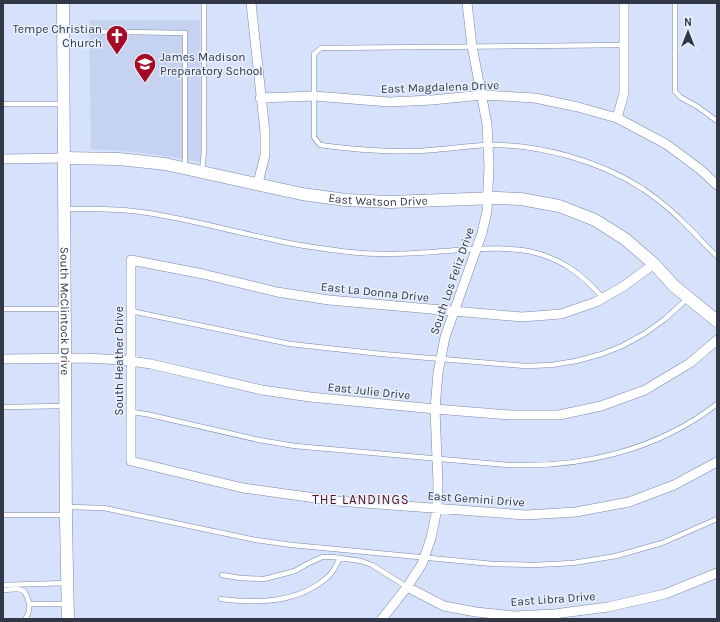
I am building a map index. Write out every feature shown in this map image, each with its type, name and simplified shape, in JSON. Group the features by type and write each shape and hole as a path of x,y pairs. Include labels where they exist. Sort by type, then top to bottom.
{"street":[{"name":"South McClintock Drive","path":"63,3 65,406 68,619"},
{"path":"251,3 260,98 265,132 265,155 258,183"},
{"name":"South Los Feliz Drive","path":"407,587 422,564 431,538 437,509 438,484 435,409 445,337 484,226 488,198 487,124 472,46 467,3"},
{"path":"617,118 624,93 624,3"},
{"name":"East Magdalena Drive","path":"260,98 314,96 389,102 432,100 482,95 536,98 578,107 617,118 666,144 701,170 717,185"},
{"name":"East Watson Drive","path":"3,159 120,159 165,164 258,183 302,194 346,200 416,202 488,198 521,199 559,206 594,220 625,239 654,264 674,286 717,321"},
{"name":"East La Donna Drive","path":"131,260 203,274 284,293 329,300 522,317 561,314 603,298 624,286 654,264"},
{"name":"South Heather Drive","path":"131,260 131,461"},
{"name":"East Julie Drive","path":"3,358 110,359 132,361 262,390 310,397 511,415 559,415 601,406 645,390 690,363 717,340"},
{"name":"East Gemini Drive","path":"131,461 243,488 338,501 526,515 576,512 629,502 674,485 717,462"},
{"name":"East Libra Drive","path":"407,587 444,606 476,612 514,616 554,616 608,607 665,594 717,573"},
{"path":"382,619 407,587"}],"lane":[{"path":"202,172 204,151 204,3"},
{"path":"674,3 675,91 717,121"},
{"path":"63,31 185,33 185,168"},
{"path":"624,45 321,48 314,54 314,137 320,145 384,151 411,151 488,145 513,146 564,155 590,163 616,174 642,189 667,207 717,256"},
{"path":"3,104 63,104"},
{"path":"64,209 139,211 210,225 276,241 351,252 411,254 476,249 508,249 529,252 565,264 590,283 603,298"},
{"path":"131,311 290,344 374,354 525,366 552,365 576,361 602,354 622,346 644,334 665,319 688,298"},
{"path":"3,309 65,309"},
{"path":"131,412 146,414 259,440 295,446 508,465 536,466 567,464 600,458 631,449 656,440 681,427 717,404"},
{"path":"3,407 65,406"},
{"path":"3,515 104,508 256,540 285,544 492,564 534,565 573,563 616,556 662,543 717,519"},
{"path":"222,574 240,578 264,579 296,571 307,564 322,558 340,558 361,560 372,565 407,587"},
{"path":"221,599 261,602 286,599 304,593 330,576 340,558"},
{"path":"3,585 67,584"},
{"path":"3,590 18,589 24,591 30,604 29,614 25,619"},
{"path":"30,604 68,604"}],"shaded area":[{"name":"James Madison Preparatory School","path":"89,20 200,20 201,162 123,151 91,149"}],"place":[{"name":"Tempe Christian Church","path":"117,56"},
{"name":"James Madison Preparatory School","path":"145,84"}],"district":[{"name":"THE LANDINGS","path":"361,499"}]}
